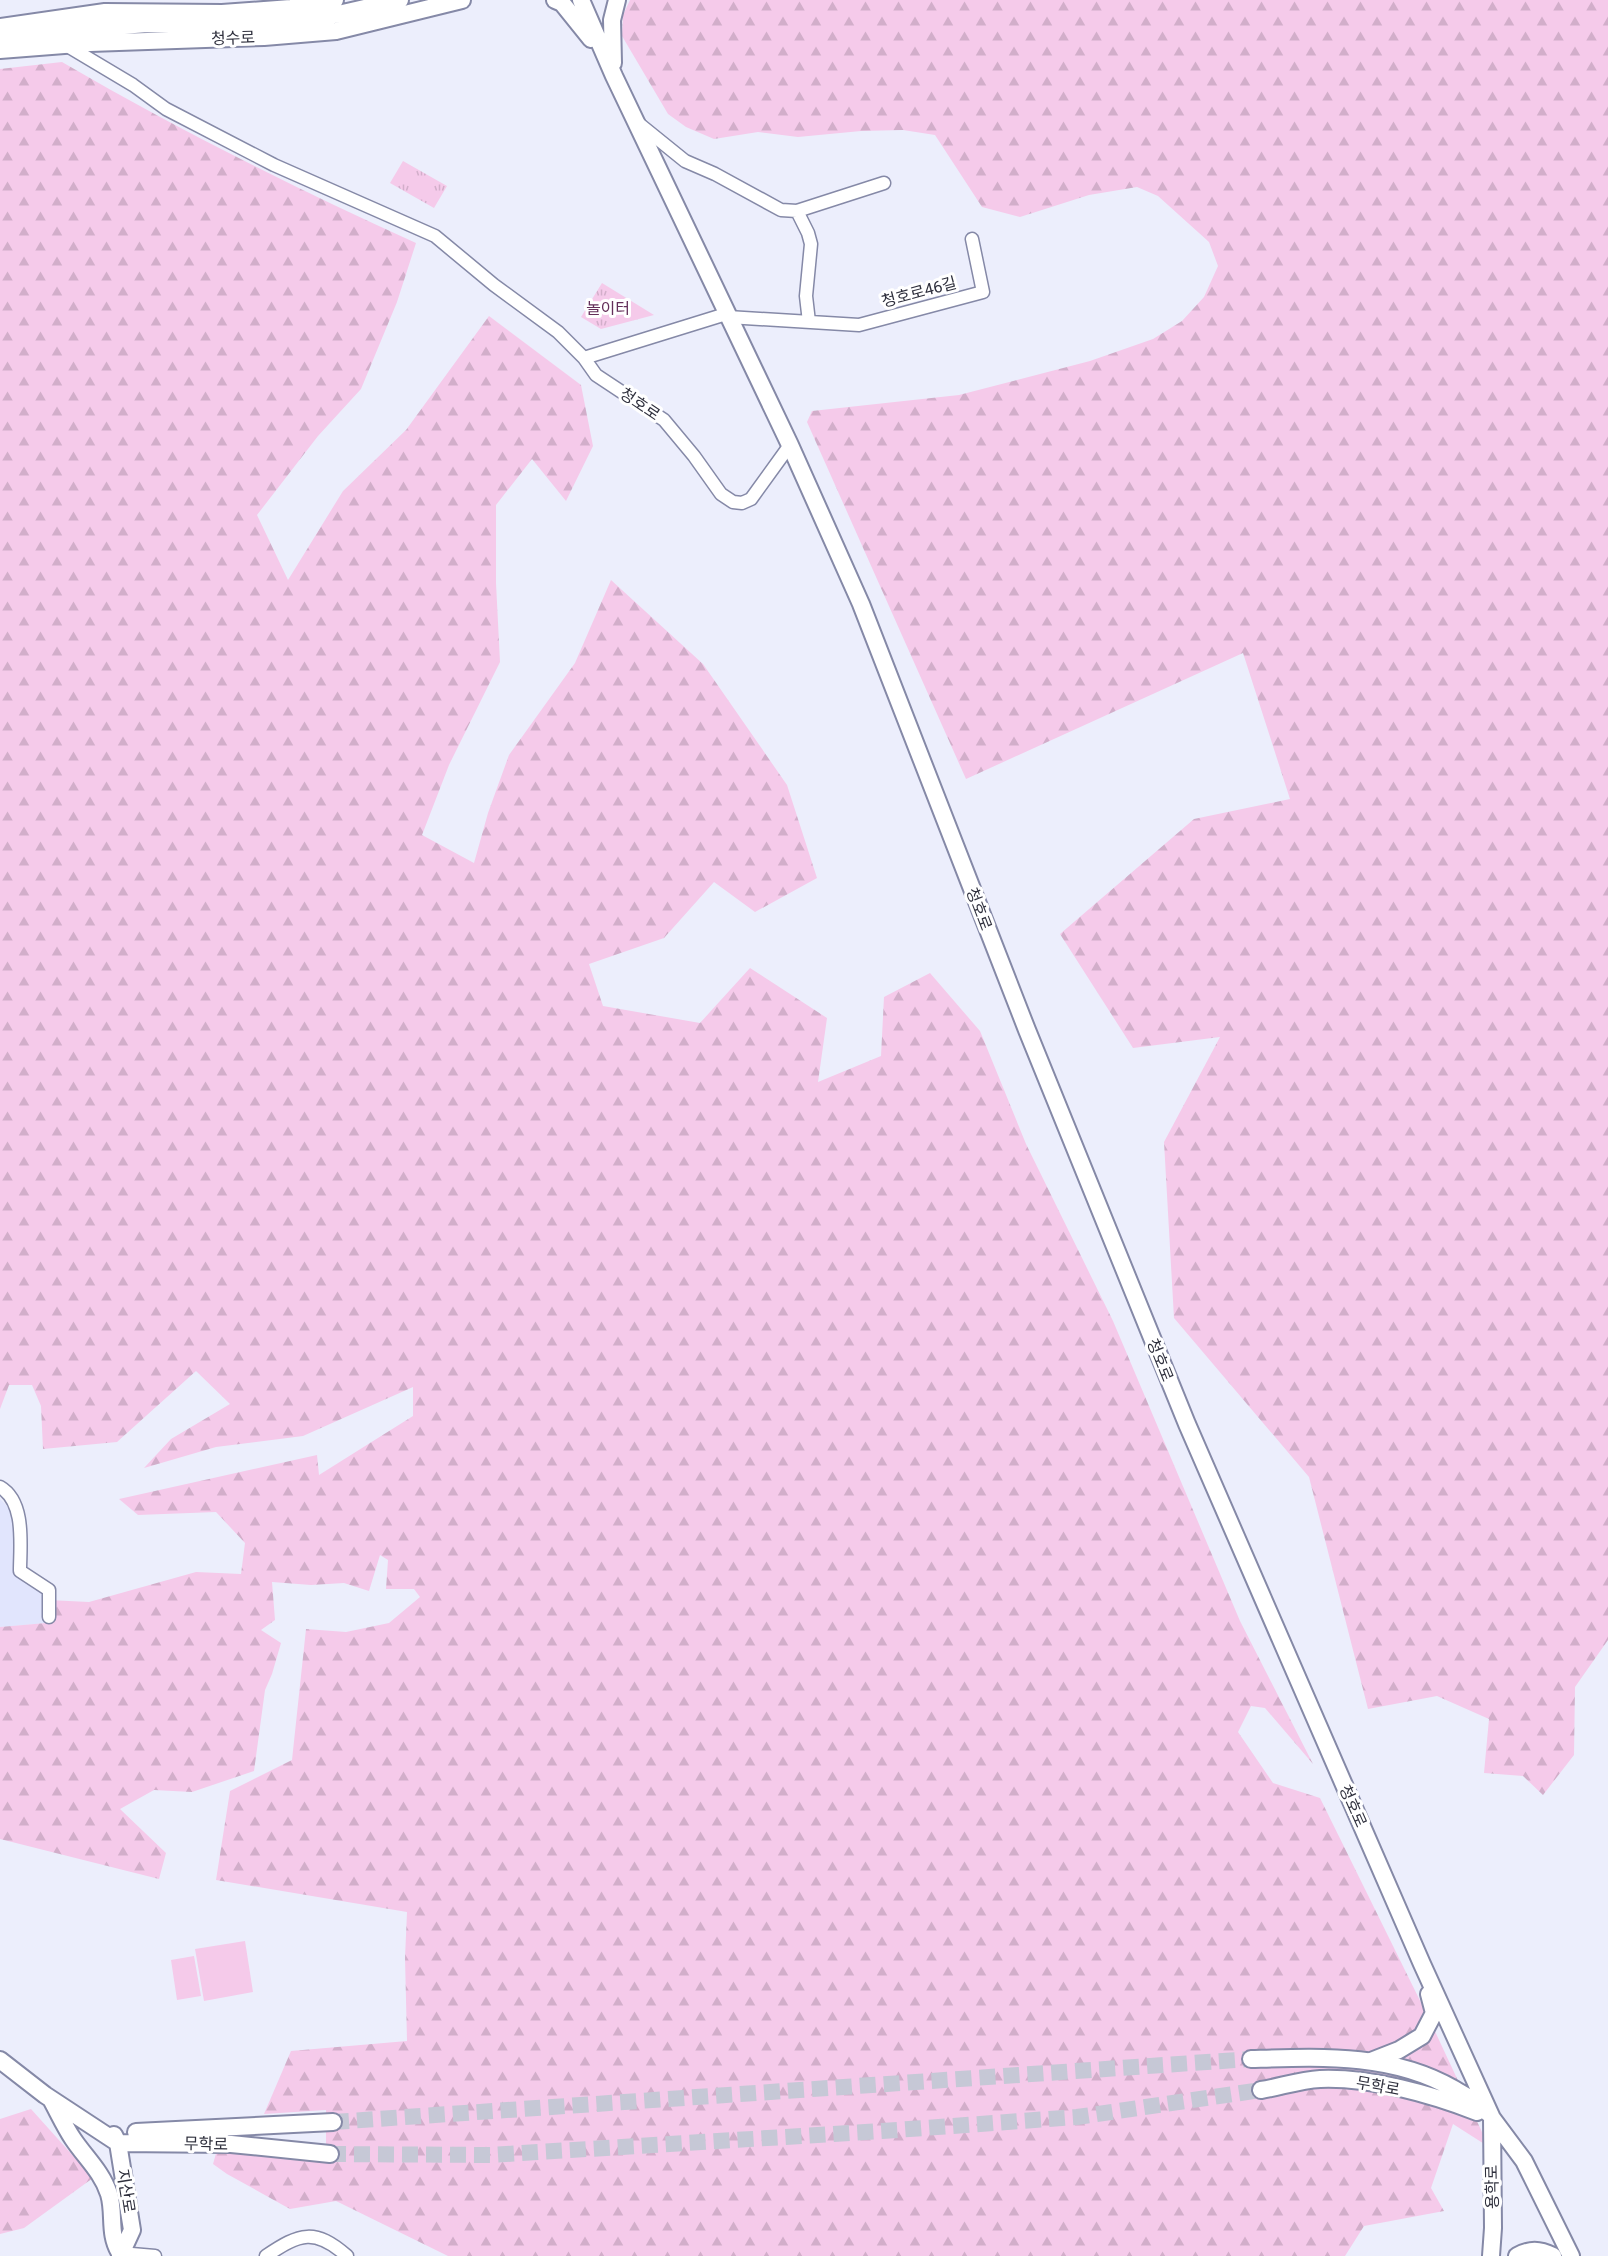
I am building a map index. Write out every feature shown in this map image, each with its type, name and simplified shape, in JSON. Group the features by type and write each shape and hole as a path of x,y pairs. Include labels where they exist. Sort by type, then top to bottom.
{"main road":[{"name":"청수로","path":"2,38 105,12 168,6 222,13 291,8 335,0"},
{"name":"청수로","path":"2,38 147,24 243,25 312,20 400,0"},
{"name":"청수로","path":"2,38 66,45 164,39 264,37 336,31 462,0"},
{"path":"555,0 562,3 584,28 614,76"},
{"name":"청호로","path":"581,0 635,121 790,444 861,604 1027,1030 1186,1424 1422,1964 1492,2118 1524,2161 1571,2256"},
{"path":"614,76 612,20 616,0"},
{"path":"1370,2061 1399,2050 1422,2036 1434,2013 1422,1964"},
{"path":"1251,2059 1322,2057 1386,2063 1435,2078 1479,2103 1492,2118"},
{"name":"무학로","path":"0,2060 51,2099 88,2123 114,2136 330,2154"},
{"name":"무학로","path":"1260,2090 1319,2079 1371,2083 1449,2101 1492,2118"},
{"name":"무학로","path":"51,2099 72,2137"},
{"name":"용학로","path":"1491,2256 1492,2118"},
{"name":"무학로","path":"114,2136 333,2122"},
{"name":"지산로","path":"114,2136 132,2229 120,2254"},
{"name":"지산로","path":"72,2137 94,2166 109,2194 111,2228 120,2254"},
{"path":"1517,2256 1530,2249 1553,2256"}],"street":[{"path":"66,45 133,85 166,109 274,165 435,236 494,285 558,332 584,358 727,316"},
{"name":"청호로","path":"635,121 685,161 715,174 781,210 797,211"},
{"path":"809,322 806,296 811,244 797,211 884,183"},
{"name":"청호로46길","path":"727,316 859,325 983,292 972,239"},
{"name":"청호로","path":"584,358 596,375 664,420 721,494 733,502 742,503 751,499 790,444"},
{"path":"0,1488 13,1501 20,1525 20,1571 49,1590 50,1617"},
{"path":"266,2256 287,2242 307,2236 330,2241 347,2256"},
{"path":"120,2254 155,2256"}],"shaded area":[{"path":"0,1499 15,1514 17,1571 46,1595 47,1623 0,1627"}],"green space":[{"path":"630,0 1608,0 1608,1640 1575,1687 1574,1755 1543,1795 1523,1776 1484,1773 1489,1719 1437,1696 1368,1709 1309,1477 1174,1318 1164,1142 1220,1037 1133,1048 1060,934 1194,819 1290,799 1243,653 966,779 807,422 812,411 959,395 1090,361 1153,339 1182,321 1204,297 1218,266 1209,242 1158,196 1137,187 1089,195 1020,217 982,207 935,135 903,130 798,137 758,132 714,139 686,127 668,114 622,36 623,15"},
{"path":"62,62 237,157 416,243 397,302 361,389 318,436 257,515 288,580 343,491 406,430 489,316 581,385 593,446 566,501 532,459 496,505 496,583 500,662 449,765 422,835 474,863 488,813 509,755 575,663 611,580 703,664 787,785 817,878 755,912 714,882 664,938 589,964 603,1006 700,1023 750,968 827,1018 818,1082 881,1056 884,997 930,973 980,1031 1026,1144 1113,1321 1240,1621 1313,1764 1265,1708 1251,1706 1238,1732 1273,1783 1320,1798 1432,2025 1489,2147 1453,2124 1431,2188 1444,2211 1364,2226 1345,2256 448,2256 336,2201 290,2209 227,2174 213,2164 217,2150 246,2151 326,2163 326,2110 264,2114 291,2051 407,2041 405,1958 407,1912 216,1880 230,1791 292,1760 306,1629 346,1632 389,1623 420,1597 414,1589 386,1589 388,1560 380,1555 369,1591 344,1583 311,1585 272,1582 275,1620 261,1630 281,1643 265,1690 254,1771 192,1792 154,1790 120,1809 166,1853 159,1879 0,1839 0,1627 46,1623 48,1600 89,1602 196,1572 241,1574 245,1543 216,1512 138,1515 119,1499 317,1455 319,1475 413,1416 413,1387 303,1436 216,1447 144,1468 171,1439 230,1404 196,1371 117,1442 43,1449 41,1406 32,1385 9,1385 0,1409 0,69"},
{"path":"403,161 447,186 434,208 390,183"},
{"name":"놀이터","path":"602,283 654,315 601,329 581,317"},
{"path":"245,1941 253,1992 204,2001 195,1949"},
{"path":"194,1956 201,1996 177,2000 171,1960"},
{"path":"31,2109 93,2178 24,2228 0,2234 0,2119"}],"tunnel":[{"path":"333,2122 1251,2059"},
{"path":"330,2154 490,2155 882,2131 1077,2117 1261,2090"}]}
